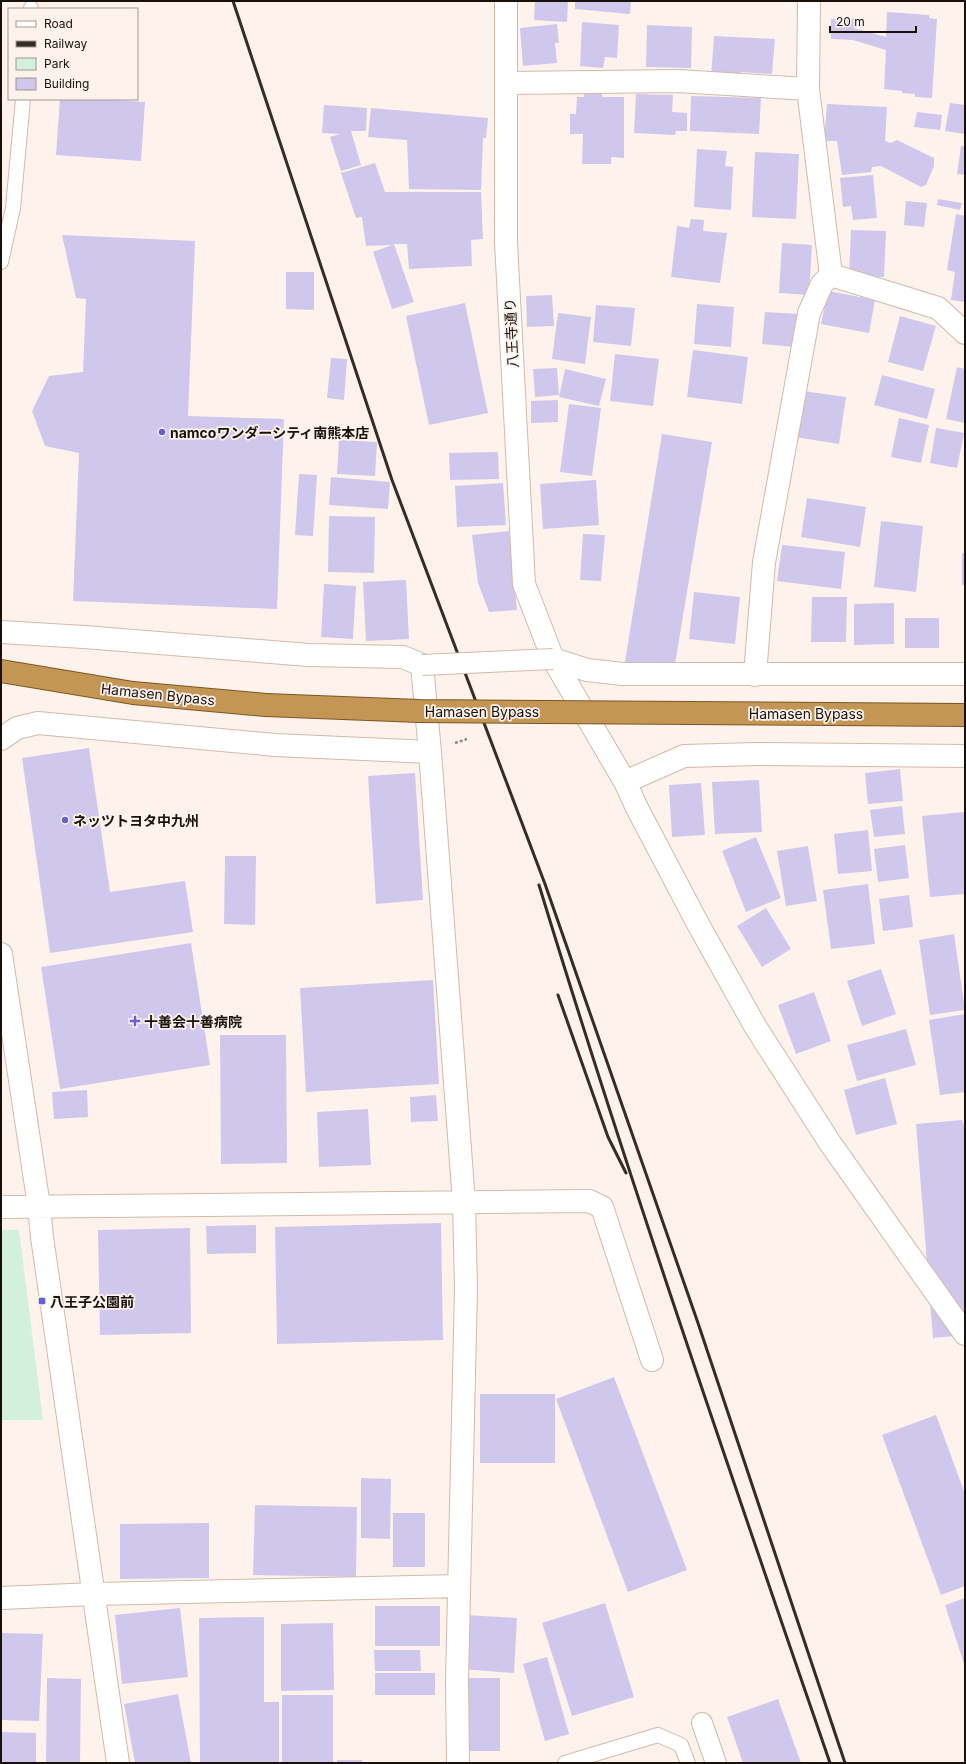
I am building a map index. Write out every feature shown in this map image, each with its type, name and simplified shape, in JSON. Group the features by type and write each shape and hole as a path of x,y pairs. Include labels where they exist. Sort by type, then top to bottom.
{"highway":[{"name":"Hamasen Bypass","path":"1,671 133,693 266,705 419,711 965,715"}],"street":[{"name":"八王寺通り","path":"506,1 506,242 524,584 553,659 625,782 637,808 698,924 755,1026 830,1143 965,1334"},
{"path":"809,1 808,90 831,275"},
{"path":"506,83 678,81 808,90"},
{"path":"831,275 938,308 965,333"},
{"path":"755,675 764,562 809,313 822,284 831,275"},
{"path":"1,632 309,655 403,657 422,665 553,659 587,670 623,674 965,674"},
{"path":"422,665 464,1202 466,1288 457,1680 458,1763"},
{"path":"1,739 17,728 38,723 275,745 430,752"},
{"path":"625,782 684,756 756,754 965,756"},
{"path":"1,954 39,1206 42,1237 118,1763"},
{"path":"1,1207 589,1201 602,1207 652,1360"},
{"path":"1,1598 94,1594 460,1586"},
{"path":"702,1723 716,1763"}],"lane":[{"path":"1,262 13,208 23,100"},
{"path":"565,1763 658,1734 681,1745 688,1763"}],"green space":[{"path":"1,1230 19,1230 43,1420 1,1420"}],"building":[{"path":"535,1 568,1 567,22 534,20"},
{"path":"575,1 631,1 630,14 575,9"},
{"path":"887,12 929,15 929,18 937,19 932,98 915,97 915,94 884,89 886,50 853,40 831,39 831,19 854,19 854,28 886,37"},
{"path":"582,22 619,25 617,58 605,57 603,68 580,66"},
{"path":"557,24 559,43 555,43 557,63 523,66 520,28"},
{"path":"647,25 692,27 691,68 646,67"},
{"path":"714,36 775,39 772,74 741,72 741,79 711,77"},
{"path":"584,91 602,91 602,97 624,97 624,158 611,157 611,164 582,164 583,134 570,134 570,114 576,114 577,97 584,97"},
{"path":"636,94 673,95 672,112 687,113 687,131 676,131 675,135 634,133"},
{"path":"691,96 761,98 759,134 690,131"},
{"path":"60,100 116,100 145,102 141,161 56,155"},
{"path":"950,103 965,105 965,134 945,131"},
{"path":"827,104 887,107 885,141 891,143 897,140 934,158 934,166 926,185 921,187 881,166 872,167 871,172 842,175 837,141 824,141"},
{"path":"324,105 367,108 366,131 351,131 361,165 341,171 330,137 340,134 322,133"},
{"path":"371,108 488,118 486,138 483,138 481,190 409,189 407,140 368,137"},
{"path":"917,112 942,115 940,130 914,127"},
{"path":"961,146 965,146 965,175 957,174"},
{"path":"697,149 727,151 725,166 733,167 731,210 694,207"},
{"path":"755,152 799,154 796,219 752,217"},
{"path":"375,163 385,192 481,192 483,239 471,240 472,266 409,269 407,244 394,244 414,302 392,309 373,252 392,245 366,246 362,217 356,218 341,173"},
{"path":"873,175 877,218 853,220 851,206 843,207 840,178"},
{"path":"938,199 962,203 960,210 937,205"},
{"path":"906,201 927,203 924,227 904,225"},
{"path":"956,214 965,216 965,302 951,300 955,272 947,270"},
{"path":"691,219 704,220 703,231 727,233 720,283 671,277 677,226 689,228"},
{"path":"851,230 886,231 884,277 849,276"},
{"name":"namcoワンダーシティ南熊本店","path":"62,235 195,241 188,416 284,419 277,609 73,601 79,453 45,446 32,411 49,376 83,372 86,299 76,298"},
{"path":"782,243 812,245 809,295 779,293"},
{"path":"286,272 314,272 314,310 286,309"},
{"path":"828,291 875,300 869,333 821,324"},
{"path":"552,295 554,326 527,327 526,296"},
{"path":"465,303 488,413 429,425 406,316"},
{"path":"697,304 734,307 731,347 694,344"},
{"path":"596,305 635,308 631,346 593,342"},
{"path":"765,312 798,314 795,347 762,344"},
{"path":"558,313 591,317 585,364 552,359"},
{"path":"900,316 936,326 923,371 888,362"},
{"path":"693,350 748,357 742,404 687,397"},
{"path":"615,354 659,359 653,406 610,401"},
{"path":"331,358 347,359 344,400 327,398"},
{"path":"957,367 965,369 965,423 946,419"},
{"path":"557,368 559,395 535,397 533,369"},
{"path":"565,369 606,379 599,406 559,397"},
{"path":"882,375 935,389 927,419 874,405"},
{"path":"803,391 846,397 839,444 795,437"},
{"path":"558,400 558,422 531,423 531,401"},
{"path":"569,404 601,408 592,476 560,472"},
{"path":"899,418 929,425 921,463 891,457"},
{"path":"936,428 964,433 957,468 930,463"},
{"path":"662,434 712,442 672,682 623,674"},
{"path":"339,440 377,442 375,476 337,474"},
{"path":"498,452 499,479 450,480 449,453"},
{"path":"299,474 317,475 313,536 295,535"},
{"path":"331,477 390,482 388,509 329,505"},
{"path":"596,480 599,525 543,529 540,484"},
{"path":"503,483 506,525 457,527 455,486"},
{"path":"807,498 866,507 860,547 801,537"},
{"path":"329,516 375,517 374,573 328,572"},
{"path":"881,521 923,526 916,592 874,587"},
{"path":"509,531 517,610 489,612 478,583 472,535"},
{"path":"583,534 605,535 601,581 580,580"},
{"path":"782,545 845,552 841,589 777,581"},
{"path":"962,553 965,553 965,585 962,585"},
{"path":"406,580 409,639 366,641 363,582"},
{"path":"324,584 356,586 353,639 321,637"},
{"path":"694,592 740,597 735,644 689,639"},
{"path":"812,597 847,597 846,642 811,642"},
{"path":"894,603 894,644 854,645 854,604"},
{"path":"905,618 939,618 939,648 905,648"},
{"name":"ネッツトヨタ中九州","path":"89,748 110,892 185,881 193,932 50,953 22,758"},
{"path":"900,769 903,801 868,804 865,773"},
{"path":"415,773 423,900 376,904 368,776"},
{"path":"759,780 762,832 715,834 712,782"},
{"path":"701,783 705,835 672,837 669,785"},
{"path":"902,806 905,834 874,837 870,810"},
{"path":"965,812 965,894 930,897 922,816"},
{"path":"868,830 872,871 838,874 834,834"},
{"path":"756,837 781,898 746,912 722,851"},
{"path":"905,845 909,878 878,882 874,849"},
{"path":"808,846 817,901 786,906 777,851"},
{"path":"225,856 256,856 255,925 224,924"},
{"path":"868,884 875,944 831,949 823,890"},
{"path":"909,895 913,927 883,931 879,899"},
{"path":"766,908 791,949 762,967 737,926"},
{"path":"954,934 965,1010 930,1015 919,940"},
{"path":"191,943 210,1065 60,1089 41,967"},
{"path":"881,969 896,1014 862,1026 847,981"},
{"path":"433,980 439,1084 306,1092 300,988"},
{"path":"814,992 831,1041 796,1054 778,1005"},
{"path":"965,1014 965,1092 940,1095 929,1020"},
{"path":"906,1029 916,1065 857,1081 847,1045"},
{"path":"220,1035 286,1035 287,1163 221,1164"},
{"path":"885,1078 897,1124 856,1135 844,1090"},
{"path":"87,1090 88,1117 54,1119 52,1092"},
{"path":"436,1095 438,1121 411,1122 410,1097"},
{"path":"368,1109 371,1165 319,1167 317,1112"},
{"path":"962,1120 965,1128 965,1335 933,1338 916,1124"},
{"path":"441,1223 443,1340 277,1344 275,1227"},
{"path":"256,1225 256,1253 207,1254 206,1226"},
{"path":"190,1228 191,1333 100,1335 98,1230"},
{"path":"614,1377 687,1570 628,1592 556,1399"},
{"path":"480,1394 555,1394 555,1463 480,1463"},
{"path":"936,1415 965,1494 965,1586 941,1595 882,1435"},
{"path":"361,1478 391,1479 390,1539 361,1538"},
{"path":"255,1505 357,1507 356,1577 253,1575"},
{"path":"393,1513 425,1513 425,1567 393,1567"},
{"path":"209,1523 209,1578 120,1579 120,1524"},
{"path":"965,1598 965,1667 945,1605"},
{"path":"605,1603 634,1697 572,1716 542,1623"},
{"path":"375,1606 440,1606 440,1646 375,1646"},
{"path":"180,1608 188,1677 122,1684 115,1615"},
{"path":"464,1615 517,1618 514,1673 461,1669"},
{"path":"264,1617 264,1702 279,1702 279,1763 200,1763 199,1618"},
{"path":"333,1623 334,1690 281,1691 281,1624"},
{"path":"1,1633 43,1634 39,1721 1,1720"},
{"path":"374,1650 420,1650 421,1671 375,1671"},
{"path":"547,1657 569,1734 545,1741 523,1664"},
{"path":"375,1673 435,1673 435,1695 375,1695"},
{"path":"47,1678 81,1679 80,1763 46,1763"},
{"path":"460,1678 500,1678 500,1751 459,1751"},
{"path":"178,1694 191,1763 135,1763 124,1704"},
{"path":"282,1695 333,1695 333,1763 282,1763"},
{"path":"778,1699 801,1763 743,1763 727,1717"},
{"path":"1,1732 36,1733 36,1763 1,1763"},
{"path":"337,1760 362,1760 362,1763 337,1763"}],"railway":[{"path":"233,1 392,480 545,884 698,1323 845,1763"},
{"path":"539,885 644,1216 830,1763"},
{"path":"558,995 608,1137 626,1173"}],"place":[{"name":"namcoワンダーシティ南熊本店","path":"162,432"},
{"name":"ネッツトヨタ中九州","path":"65,820"},
{"name":"十善会十善病院","path":"135,1021"},
{"name":"八王子公園前","path":"42,1301"}]}
